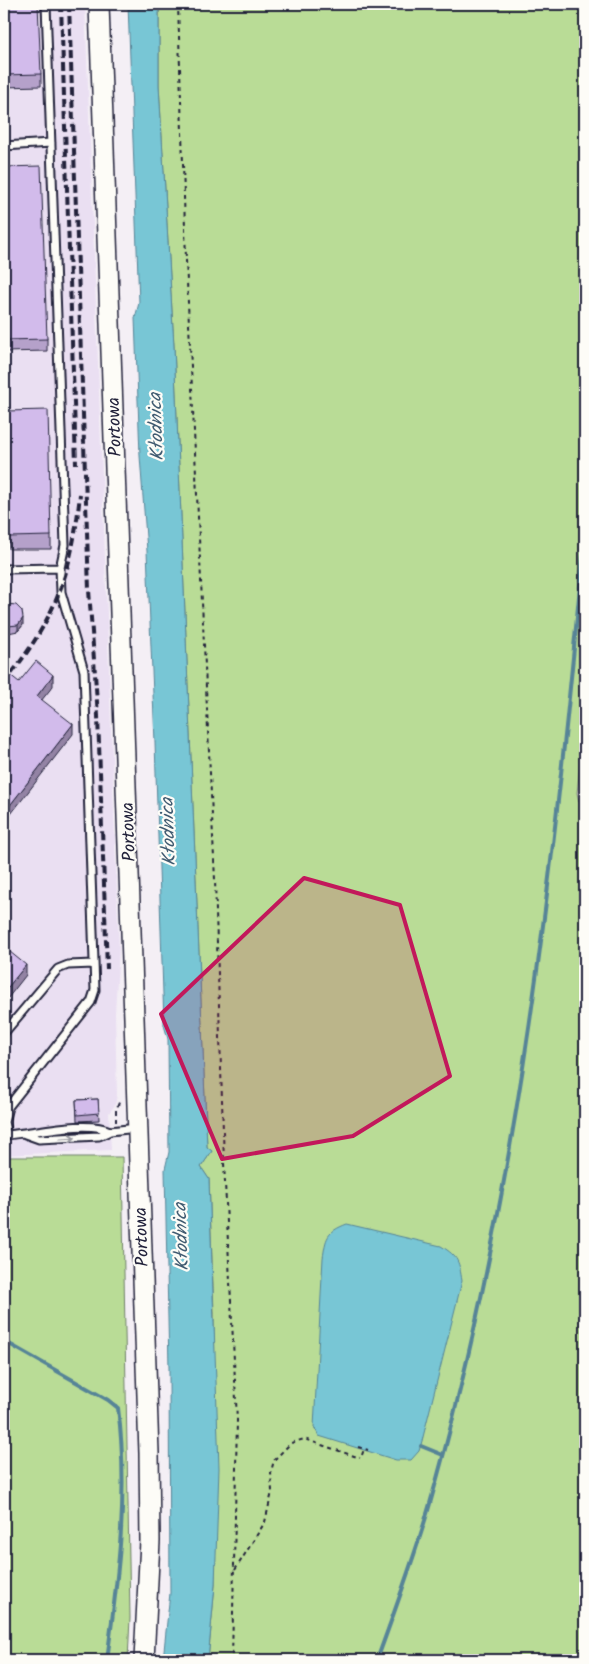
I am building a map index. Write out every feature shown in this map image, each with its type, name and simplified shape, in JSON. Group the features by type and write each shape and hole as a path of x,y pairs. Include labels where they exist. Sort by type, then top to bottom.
{"street":[{"name":"Portowa","path":"99,4 150,1463 150,1541 144,1660"}],"lane":[{"path":"46,4 65,545 60,568 61,592 84,672 95,990 92,1002 8,1107 4,1122 5,1135 25,1134 39,1139 103,1136 110,1131 138,1128"},
{"path":"4,146 51,143"},
{"path":"4,569 60,568"},
{"path":"4,1034 58,969 68,965 94,964"}],"path":[{"path":"178,4 186,270 213,840 224,1163 237,1420 232,1660"},
{"path":"234,1572 265,1522 272,1492 271,1472 274,1460 291,1443 304,1439 361,1456 364,1448"},
{"path":"358,1447 368,1450"}],"highlighted area":[{"path":"304,878 400,905 450,1076 353,1136 222,1159 161,1014"}],"shaded area":[{"path":"4,4 85,4 119,948 115,1013 117,1095 115,1105 109,1113 111,1150 4,1155"}],"green space":[{"path":"159,4 585,4 585,723 577,793 579,801 585,806 585,1660 208,1660 215,1585 214,1312 209,1179 201,1167 212,1151 207,1148 174,346 159,85"},
{"path":"4,1157 122,1157 130,1618 128,1660 4,1660"}],"water":[{"name":"Kłodnica","path":"128,4 159,4 159,85 174,346 207,1147 212,1151 201,1167 209,1179 219,1468 215,1585 208,1660 163,1660 170,1593 169,1368 165,1169 169,1152 168,1039 164,1025 147,551 140,456 135,318 139,303"},
{"path":"347,1224 441,1246 455,1257 459,1264 462,1281 422,1441 419,1451 411,1460 396,1460 319,1436 314,1427 324,1251 328,1236"}],"building":[{"path":"4,4 38,4 41,74 4,75"},
{"path":"41,166 47,339 4,340 4,167"},
{"path":"48,410 51,536 9,537 6,411"},
{"path":"7,604 16,605 22,611 23,618 18,625 8,626 4,621 4,607"},
{"path":"36,661 53,675 37,696 73,724 4,813 4,682 9,674 19,682"},
{"path":"4,947 26,965 4,992"},
{"path":"98,1099 99,1113 77,1115 76,1100"}],"waterway":[{"path":"377,1660 429,1507 461,1388 510,1146 530,1024 546,902 585,534"},
{"path":"4,1341 108,1400 118,1408 122,1471 121,1534 107,1660"},
{"path":"421,1446 443,1455"}],"railway":[{"path":"61,4 76,464"},
{"path":"69,4 89,590 98,716 107,969"},
{"path":"4,380 10,424"},
{"path":"4,683 36,638 58,595 72,549 80,494"}]}
